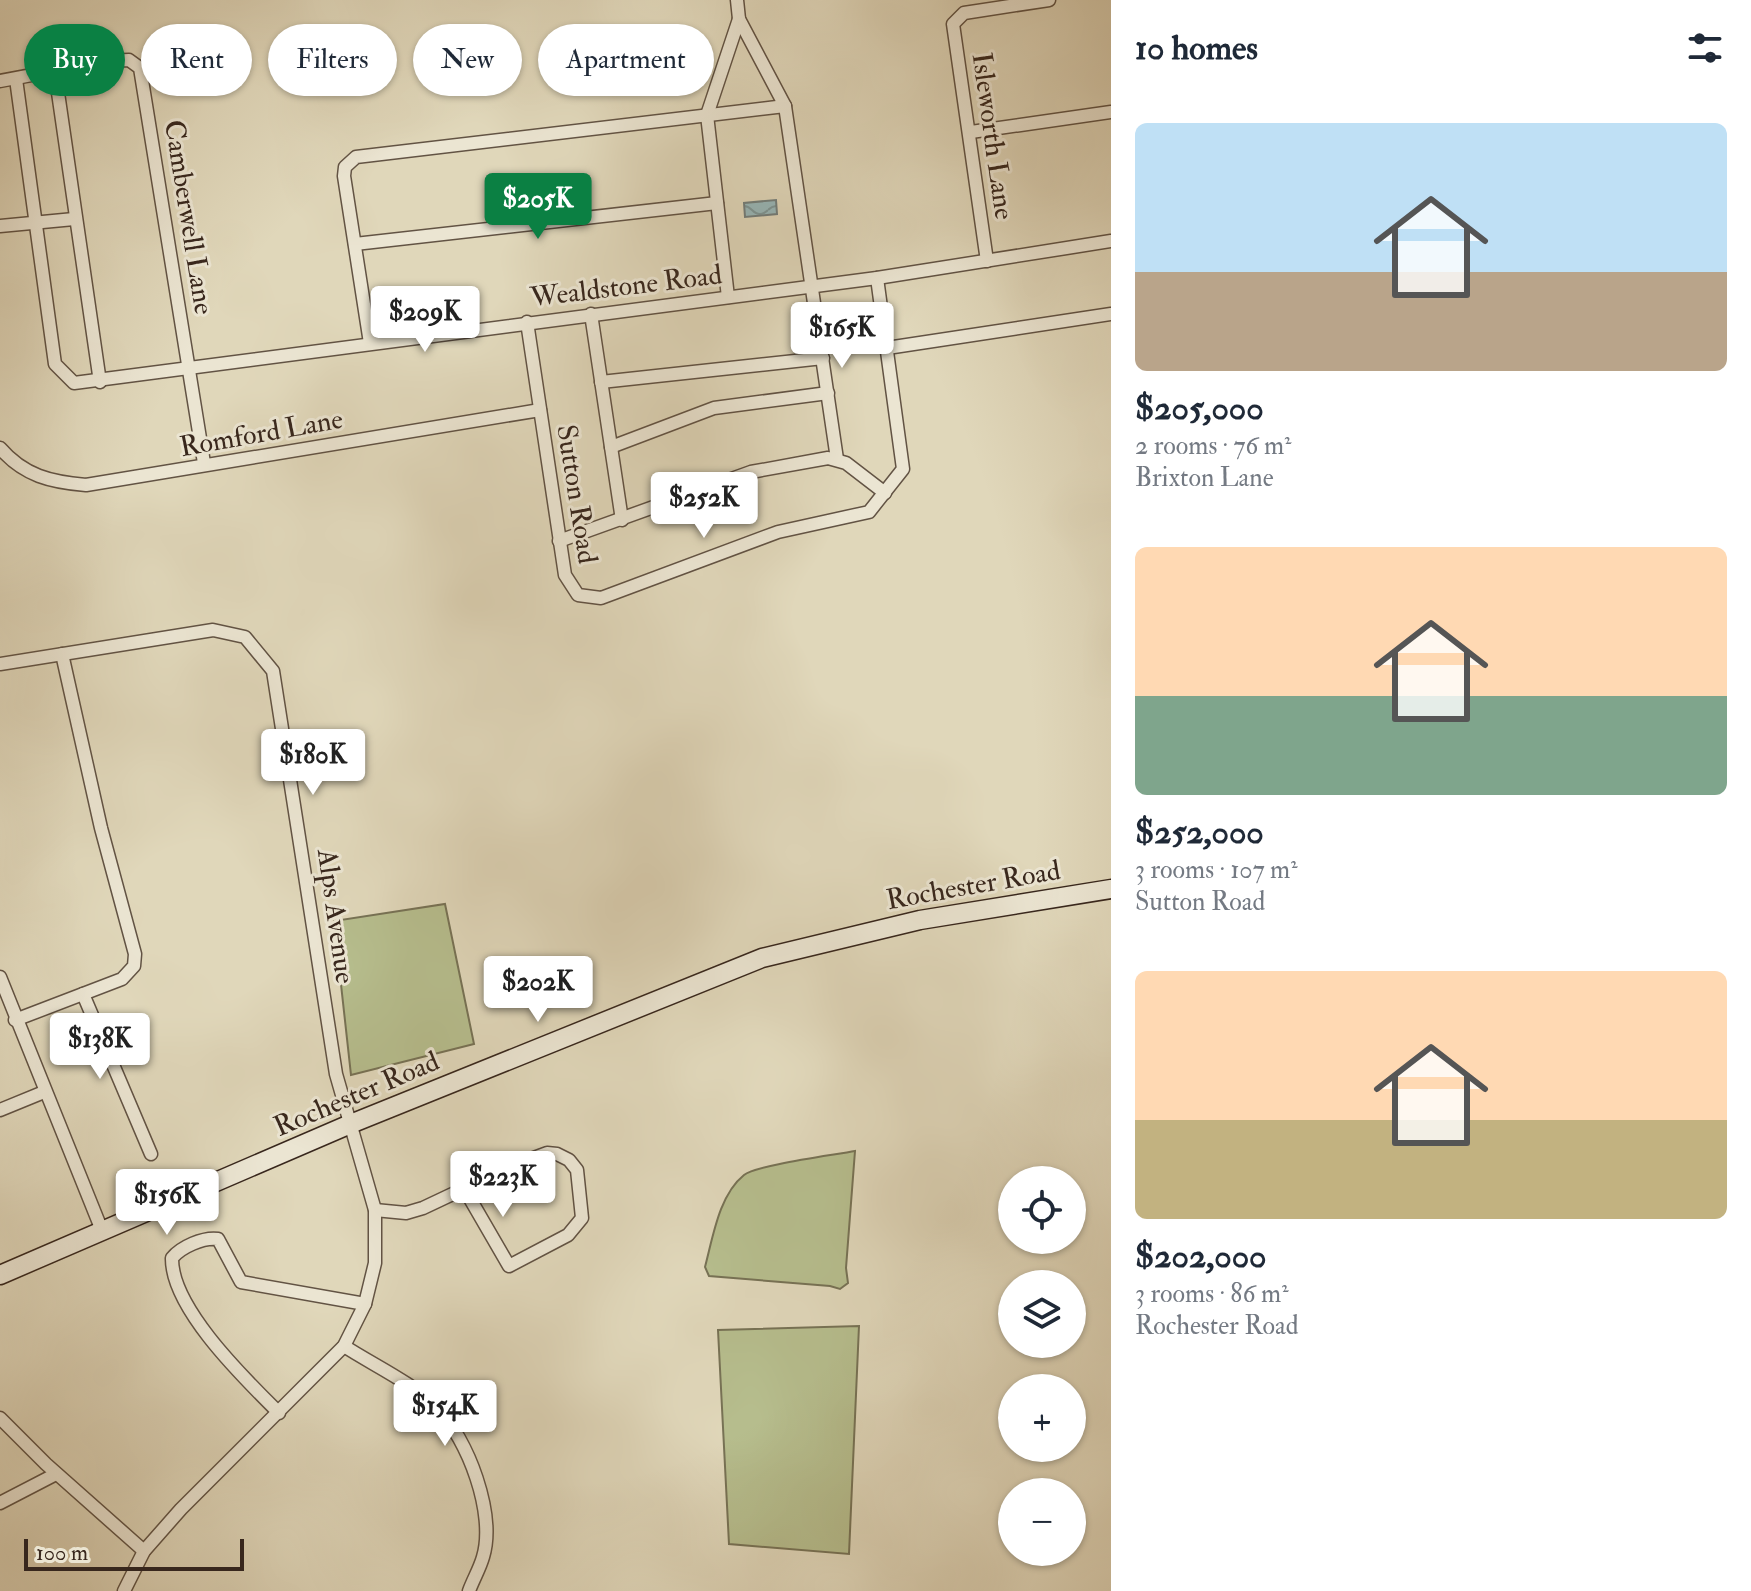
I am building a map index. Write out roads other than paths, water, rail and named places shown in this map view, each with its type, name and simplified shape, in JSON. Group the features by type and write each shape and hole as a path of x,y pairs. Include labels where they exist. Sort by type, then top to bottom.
{"street":[{"path":"737,0 739,19 785,106 837,459"},
{"name":"Isleworth Lane","path":"987,261 971,132 953,24 964,13 1049,0"},
{"path":"728,297 707,115 739,19"},
{"name":"Camberwell Lane","path":"125,61 140,68 204,463"},
{"path":"0,81 24,78"},
{"name":"Wealdstone Road","path":"16,79 55,364 74,383 877,278 1111,241"},
{"path":"58,96 100,382"},
{"path":"370,343 344,176 345,167 356,157 785,106"},
{"path":"971,132 1111,112"},
{"path":"355,244 717,203"},
{"path":"0,226 74,219"},
{"name":"Sutton Road","path":"527,322 559,541 570,585 578,595 601,598 778,532 869,512 903,469 877,278"},
{"path":"591,314 622,520"},
{"path":"887,348 1111,314"},
{"path":"601,382 823,358"},
{"path":"611,447 714,408 828,393"},
{"name":"Romford Lane","path":"0,448 24,470 50,482 86,485 171,473 204,463 540,410"},
{"path":"559,541 761,469 837,459 885,493"},
{"name":"Alps Avenue","path":"0,664 213,630 245,637 267,660 273,671 285,728 336,1074 348,1125 375,1210 375,1263 365,1304 344,1346 144,1551 124,1591"},
{"path":"15,1020 122,979 134,966 135,954 101,828 62,654"},
{"name":"Rochester Road","path":"0,1275 348,1125 762,958 920,920 1111,889"},
{"path":"0,977 103,1233"},
{"path":"83,994 151,1154"},
{"path":"0,1110 44,1092"},
{"path":"375,1210 406,1213 547,1153 557,1154 577,1170 582,1218 568,1235 509,1266 465,1190"},
{"path":"279,1413 210,1340 187,1305 172,1258 177,1252 209,1238 218,1239 241,1282 365,1304"},
{"path":"344,1346 437,1407 463,1444 477,1477 483,1511 484,1554 469,1591"},
{"path":"0,1418 56,1474 144,1551"},
{"path":"0,1503 56,1474"}],"water":[{"path":"776,200 777,214 745,217 744,203"}]}
